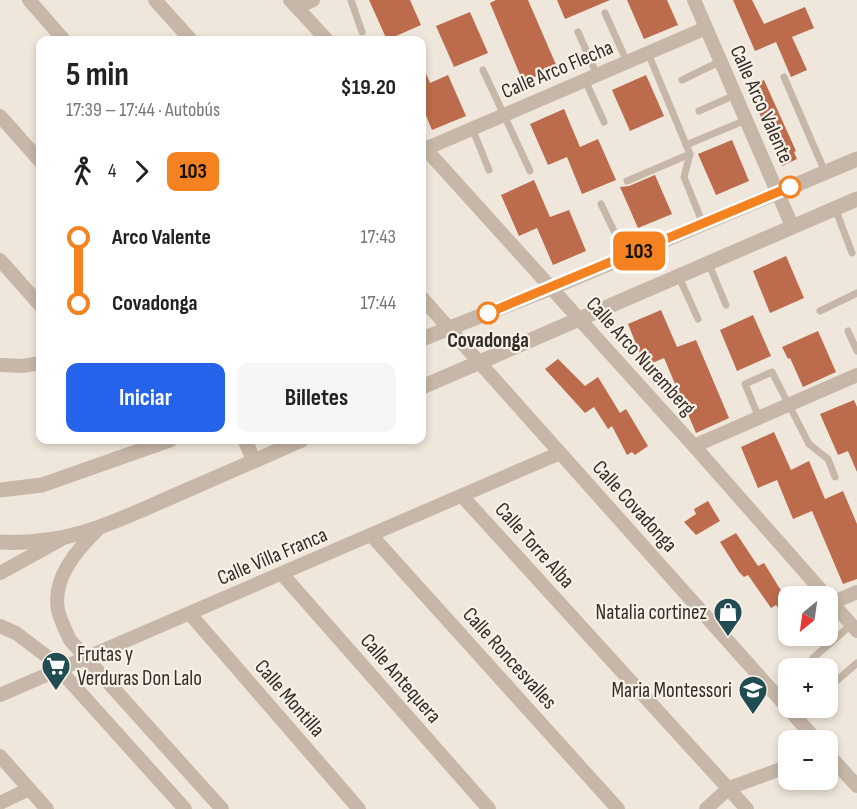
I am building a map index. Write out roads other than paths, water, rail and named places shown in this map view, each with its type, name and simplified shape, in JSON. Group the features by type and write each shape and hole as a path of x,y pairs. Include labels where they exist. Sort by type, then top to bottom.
{"street":[{"path":"29,0 60,36"},
{"path":"155,0 187,36"},
{"path":"293,4 313,0"},
{"name":"Calle Arco Valente","path":"694,0 792,226"},
{"path":"293,4 323,36"},
{"name":"Calle Arco Flecha","path":"426,146 706,28"},
{"path":"0,116 36,156"},
{"name":"Calle Arco Nuremberg","path":"426,150 818,586"},
{"path":"426,337 551,288 857,159"},
{"path":"426,385 857,199"},
{"path":"0,260 36,300"},
{"name":"Calle Covadonga","path":"426,303 807,730"},
{"path":"0,365 22,366 36,364"},
{"path":"694,446 857,375"},
{"path":"0,490 42,485 153,444"},
{"path":"247,444 254,461"},
{"path":"0,542 60,540 98,529 293,444"},
{"name":"Calle Villa Franca","path":"0,695 560,453"},
{"name":"Calle Torre Alba","path":"462,496 747,809"},
{"path":"98,529 70,561 60,582 57,609 70,640 222,809"},
{"name":"Calle Roncesvalles","path":"371,535 618,809"},
{"path":"0,573 60,540"},
{"name":"Calle Antequera","path":"282,574 489,809"},
{"path":"838,597 857,592"},
{"name":"Calle Arco Nuremberg","path":"838,609 854,628"},
{"name":"Calle Montilla","path":"190,614 359,809"},
{"path":"0,626 36,646 185,809"},
{"path":"0,756 47,809"},
{"path":"838,765 857,786"},
{"path":"706,809 729,788 778,770"},
{"path":"0,803 29,789"}],"lane":[{"path":"351,0 362,32"},
{"path":"605,13 627,62"},
{"path":"578,32 604,122"},
{"path":"648,53 690,154 684,177 704,224"},
{"path":"682,80 721,62"},
{"path":"483,70 530,171"},
{"path":"784,77 825,172"},
{"path":"699,111 735,94"},
{"path":"686,145 746,120"},
{"path":"472,128 489,170"},
{"path":"627,181 690,154"},
{"path":"601,204 626,256"},
{"path":"835,208 852,253"},
{"path":"708,262 726,305"},
{"path":"678,275 698,319"},
{"path":"820,311 857,293"},
{"path":"848,331 857,351"},
{"path":"759,418 745,384 772,372 809,444 828,459 835,477"},
{"path":"813,658 854,628"},
{"path":"838,680 857,663"}],"place":[{"name":"Covadonga","path":"488,313"},
{"name":"Natalia cortinez","path":"728,638"},
{"name":"Frutas y Verduras Don Lalo","path":"56,692"},
{"name":"Maria Montessori","path":"753,716"}]}
